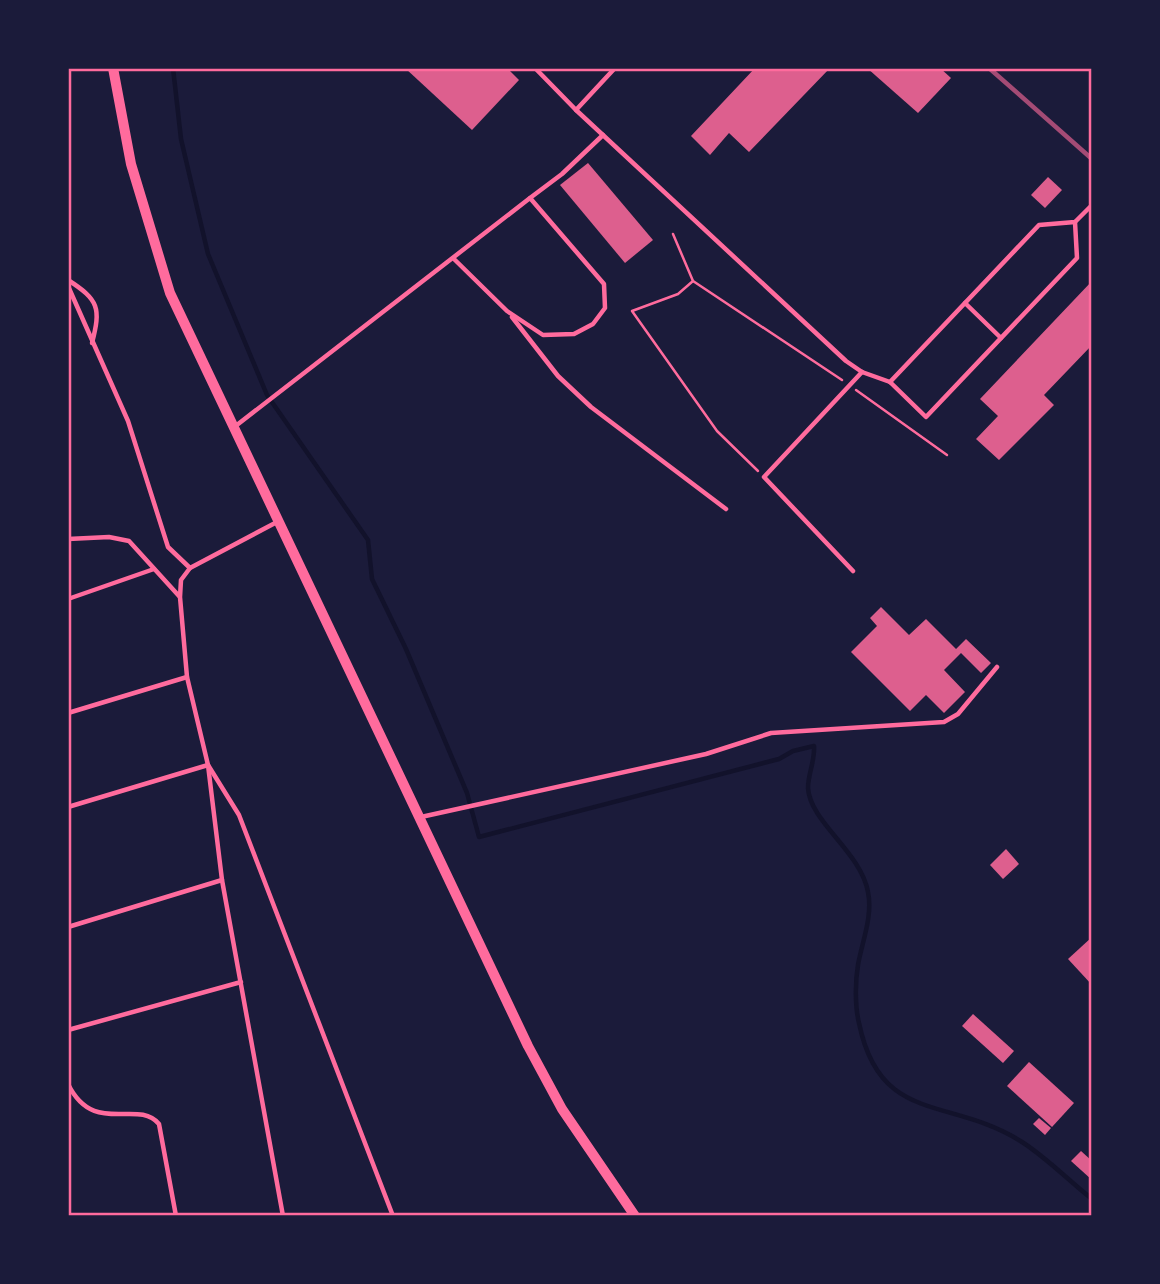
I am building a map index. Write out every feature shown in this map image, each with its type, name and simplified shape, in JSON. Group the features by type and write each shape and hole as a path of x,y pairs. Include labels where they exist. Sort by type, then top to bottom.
{"street":[{"path":"113,68 131,164 170,293 528,1046 562,1110 635,1216"}],"lane":[{"path":"536,68 576,110 846,361 863,372 890,382 926,416 1077,258 1075,222"},
{"path":"576,110 615,68"},
{"path":"233,428 562,174 603,135"},
{"path":"507,311 543,335 563,335 574,334 593,324 605,308 604,284 530,198"},
{"path":"890,382 1039,225 1075,222 1092,205"},
{"path":"454,259 507,311 558,376 591,407 726,509"},
{"path":"68,283 86,292 96,304 98,319 92,344"},
{"path":"68,283 92,344 128,421 168,547 190,568"},
{"path":"965,303 1001,338"},
{"path":"853,571 764,477 863,372"},
{"path":"278,522 190,568 181,580 180,597 187,677 208,765 222,880 283,1216"},
{"path":"68,539 122,538 129,541 180,597"},
{"path":"68,598 155,569"},
{"path":"421,817 706,754 771,733 944,722 958,714 997,667"},
{"path":"68,713 187,677"},
{"path":"68,807 208,765"},
{"path":"208,765 239,815 393,1216"},
{"path":"68,926 222,880"},
{"path":"68,1030 241,982"},
{"path":"68,1084 77,1099 97,1112 108,1116 143,1114 153,1117 159,1124 176,1216"}],"path":[{"path":"673,234 694,281 851,386 947,455"},
{"path":"694,281 678,294 632,311 717,431 764,477"}],"building":[{"path":"405,68 507,68 519,80 472,130"},
{"path":"755,68 830,68 749,152 729,133 710,155 691,136"},
{"path":"867,68 940,68 951,78 918,113"},
{"path":"588,163 653,240 625,263 560,185"},
{"path":"1048,177 1062,190 1045,208 1031,195"},
{"path":"1092,281 1092,345 1044,395 1054,405 999,460 976,439 998,416 980,399"},
{"path":"881,607 909,635 926,619 956,649 966,639 991,663 981,673 961,653 944,670 965,692 944,713 926,695 910,711 851,652 877,626 870,618"},
{"path":"1006,849 1019,864 1003,879 990,865"},
{"path":"1092,937 1092,985 1068,959"},
{"path":"973,1014 1014,1051 1003,1063 962,1026"},
{"path":"1029,1062 1074,1103 1052,1127 1007,1086"},
{"path":"1039,1118 1051,1128 1045,1135 1033,1124"},
{"path":"1081,1151 1092,1161 1092,1180 1071,1161"}],"waterway":[{"path":"173,68 181,139 208,254 267,395 368,540 372,579 406,649 467,793 479,837 779,759 793,751 814,746 808,783 811,801 856,864 868,892 868,920 856,979 857,1010 869,1056 883,1079 901,1094 922,1104 970,1118 1022,1142 1092,1199"}],"railway":[{"path":"989,68 1092,159"}]}
